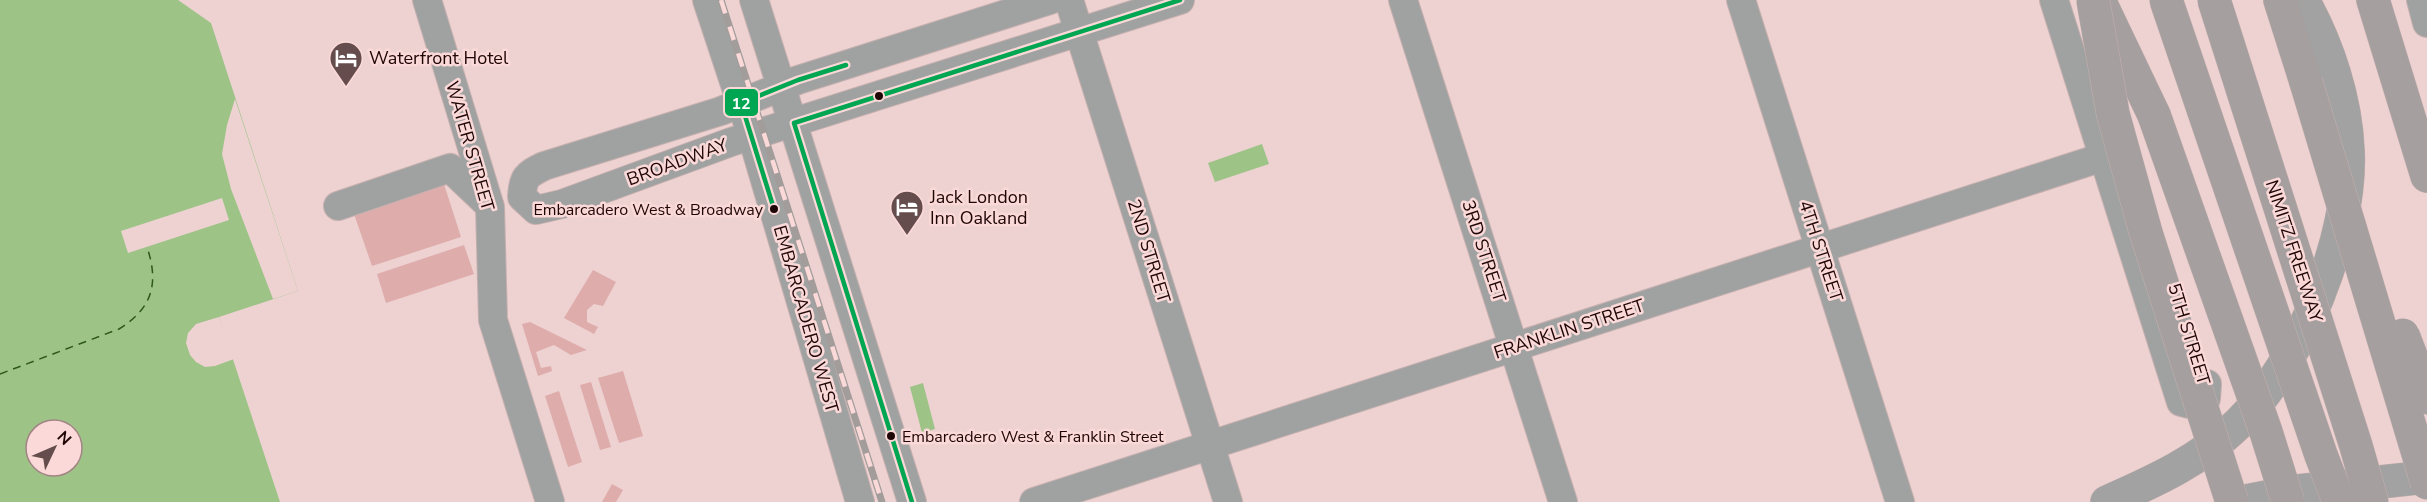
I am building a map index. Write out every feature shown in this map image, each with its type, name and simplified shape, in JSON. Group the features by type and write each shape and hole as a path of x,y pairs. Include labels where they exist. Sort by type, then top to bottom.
{"highway":[{"path":"2094,0 2113,114 2146,233 2232,502"},
{"path":"2099,0 2154,115 2266,432 2288,502"},
{"path":"2166,0 2317,444 2339,502"},
{"name":"NIMITZ FREEWAY","path":"2214,0 2353,435 2372,502"},
{"path":"2280,0 2427,483"},
{"path":"2373,0 2427,176"},
{"path":"2306,82 2427,398"}],"main road":[{"path":"2107,502 2167,476 2238,424 2265,394 2292,350 2317,301 2347,200 2348,150 2341,101 2329,56 2303,0"},
{"path":"2241,502 2298,490 2427,477"}],"street":[{"name":"WATER STREET","path":"428,0 490,207 493,320 550,502"},
{"name":"EMBARCADERO WEST","path":"707,0 752,136 860,502"},
{"path":"754,0 912,502"},
{"name":"BROADWAY","path":"1050,0 782,86 741,103 544,166 530,172 523,181 522,197 536,210 562,204 713,148 1180,0"},
{"name":"2ND STREET","path":"1069,0 1228,502"},
{"name":"3RD STREET","path":"1403,0 1563,502"},
{"name":"4TH STREET","path":"1741,0 1900,502"},
{"name":"5TH STREET","path":"2054,0 2103,157 2181,402 2188,404 2206,399 2208,387 2139,175 2103,157"},
{"path":"2421,0 2427,23"},
{"name":"FRANKLIN STREET","path":"1034,502 2103,157"},
{"path":"338,206 450,168 490,207 522,197"}],"shaded area":[{"path":"0,0 178,0 211,23 298,291 219,317 280,502 0,502"},
{"path":"1262,144 1269,164 1215,182 1208,163"},
{"path":"443,181 461,237 372,266 353,211"},
{"path":"464,245 474,274 386,303 377,274"},
{"path":"593,270 616,282 603,306 594,304 587,310 587,322 598,327 594,334 564,318"},
{"path":"530,322 587,350 571,355 554,345 536,352 541,368 551,366 552,371 538,376 522,324"},
{"path":"623,371 643,436 619,443 598,378"},
{"path":"591,382 611,447 600,450 580,385"},
{"path":"923,383 935,429 922,433 910,387"},
{"path":"559,391 582,462 568,467 545,396"},
{"path":"612,484 623,490 616,502 602,502"}],"pier":[{"path":"235,99 298,291 273,299 231,189 222,154 227,125"},
{"path":"222,198 229,220 128,253 121,231"},
{"path":"219,317 234,359 205,367 190,355 186,343 188,333 196,324"}],"ferry route":[{"path":"0,374 119,329 130,321 146,303 150,294 152,272 147,247"}],"railway":[{"path":"721,0 882,502"}],"transit line":[{"name":"12","path":"912,502 794,123 1180,0"},
{"name":"12","path":"774,209 741,103 798,80 846,65"}],"place":[{"name":"Waterfront Hotel","path":"346,87"},
{"name":"Embarcadero West & Broadway","path":"774,209"},
{"name":"Jack London Inn Oakland","path":"907,236"},
{"name":"Embarcadero West & Franklin Street","path":"891,436"}]}
